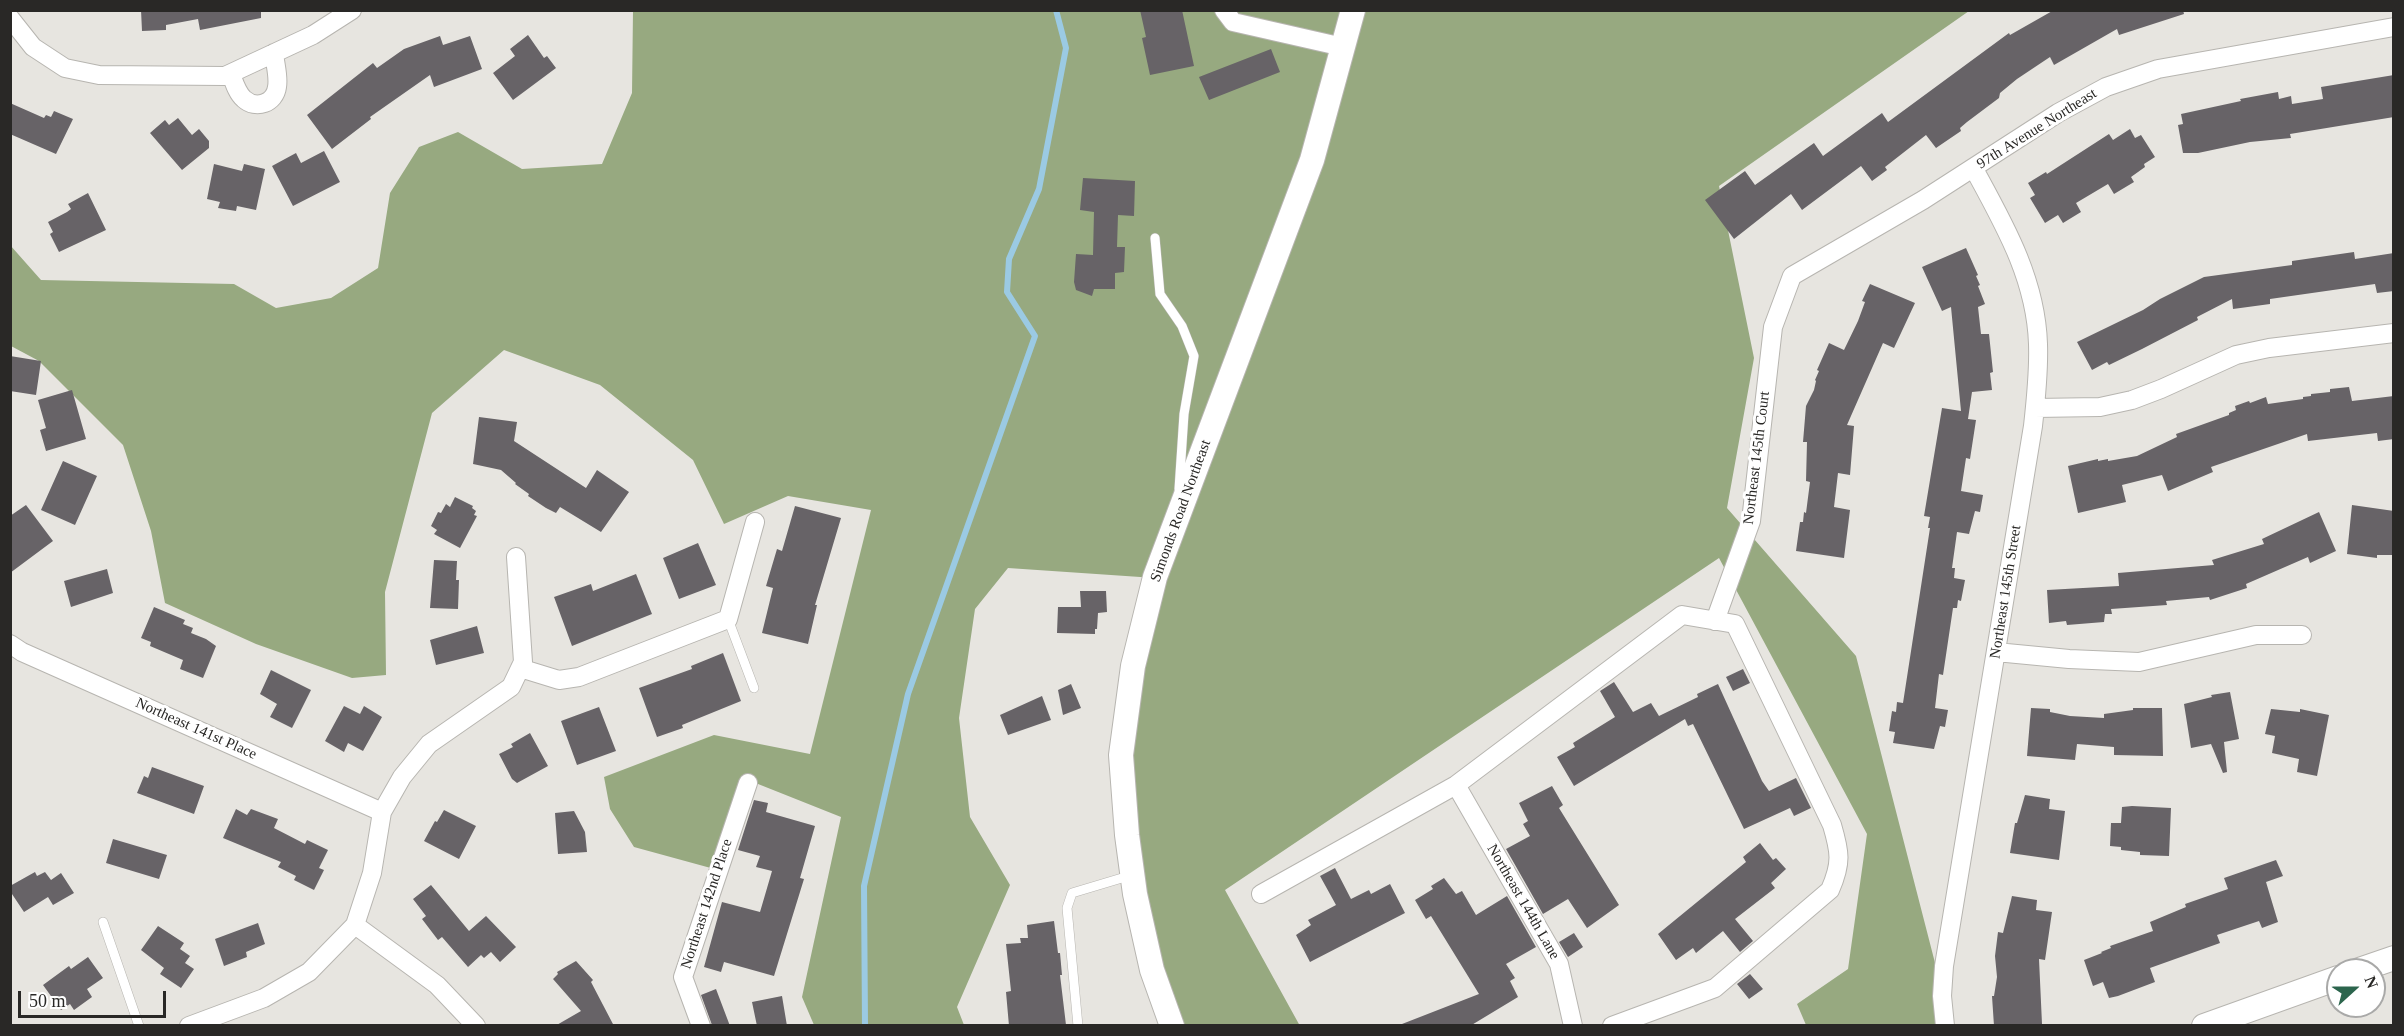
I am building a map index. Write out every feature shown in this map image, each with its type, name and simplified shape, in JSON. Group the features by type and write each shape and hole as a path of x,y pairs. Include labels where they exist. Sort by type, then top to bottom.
{"main road":[{"name":"Simonds Road Northeast","path":"1172,1026 1152,970 1132,876 1121,755 1133,666 1155,578 1312,160 1353,10"},
{"path":"2204,1026 2326,982"}],"street":[{"path":"10,18 33,47 65,68 99,75 225,76 313,35 352,10"},
{"path":"1224,10 1233,22 1343,47"},
{"name":"97th Avenue Northeast","path":"1773,327 1792,276 1974,169 2058,113 2116,83 2158,69 2394,27"},
{"path":"231,74 238,91 246,101 259,105 265,103 272,99 278,86 274,53"},
{"name":"Northeast 145th Street","path":"1945,1026 1942,996 1944,966 2035,408 2038,342 2023,267 2008,231 1974,169"},
{"name":"Northeast 145th Court","path":"1715,621 1751,521 1773,327"},
{"path":"2035,408 2100,407 2142,396 2236,355 2270,348 2394,333"},
{"path":"520,668 559,680 579,677 728,619 755,522"},
{"path":"190,1025 264,998 309,972 355,925 372,873 382,812 402,777 429,744 511,687 523,662 516,557"},
{"path":"1261,894 1456,785 1682,615 1735,624 1832,825 1840,852 1839,870 1830,890 1715,988 1612,1026"},
{"path":"1996,652 2069,659 2139,662 2256,635 2302,635"},
{"name":"Northeast 141st Place","path":"10,644 33,657 382,812"},
{"name":"Northeast 142nd Place","path":"701,1026 683,977 748,783"},
{"name":"Northeast 144th Lane","path":"1456,785 1559,964 1573,1026"},
{"path":"355,925 437,985 476,1026"}],"lane":[{"path":"1155,238 1160,294 1182,326 1194,356 1184,414 1177,518"},
{"path":"728,619 754,688"},
{"path":"1078,1026 1067,908 1072,893 1132,876"},
{"path":"103,922 139,1026"}],"green space":[{"path":"633,11 1969,11 1719,186 1754,358 1727,508 1856,656 1951,1025 1806,1025 1797,1004 1848,969 1867,834 1719,558 1225,890 1300,1026 1175,1025 1152,970 1121,755 1155,578 1008,568 975,609 959,718 970,817 1010,885 957,1007 964,1025 814,1025 802,997 841,817 748,780 718,870 634,847 610,809 604,777 714,735 810,754 871,510 788,496 724,524 693,460 600,385 504,350 432,413 385,592 386,675 352,678 256,644 165,603 151,531 123,445 39,361 11,346 10,245 41,280 234,284 276,308 331,298 378,268 390,193 419,147 458,132 522,169 602,164 632,93"}],"building":[{"path":"141,10 261,10 261,18 200,30 198,19 166,25 166,30 142,31"},
{"path":"1140,10 1182,10 1194,66 1150,75 1142,38 1146,37"},
{"path":"2054,10 2183,10 2184,14 2119,35 2117,29 2054,65 2050,57 2017,79 2000,93 1999,98 1960,128 1961,131 1936,148 1926,135 1885,167 1887,170 1872,181 1861,166 1802,210 1791,194 1734,239 1705,200 1745,171 1755,185 1814,143 1823,156 1882,113 1888,122 2009,33 2010,35"},
{"path":"528,35 544,58 547,56 556,68 513,100 493,73 515,56 510,49"},
{"path":"440,36 443,45 470,36 482,69 434,87 430,75 370,117 371,119 332,149 307,115 373,63 377,68 404,49"},
{"path":"1271,49 1280,72 1209,100 1199,77"},
{"path":"2394,75 2394,117 2290,134 2291,138 2250,142 2198,153 2183,153 2178,125 2183,124 2181,114 2278,92 2279,99 2291,96 2292,104 2323,99 2321,87"},
{"path":"10,103 44,118 46,115 51,117 54,111 73,119 56,154 10,134"},
{"path":"178,118 192,135 199,129 209,141 209,148 182,170 150,133 165,120 169,125"},
{"path":"2130,129 2135,138 2141,135 2155,157 2131,177 2134,182 2114,194 2108,184 2076,203 2081,212 2063,223 2058,215 2045,223 2030,198 2035,195 2028,183 2046,172 2047,174 2109,134 2113,140"},
{"path":"324,151 340,182 293,206 272,166 296,153 301,163"},
{"path":"214,164 242,171 244,164 265,169 256,210 237,206 236,211 218,208 220,202 207,199"},
{"path":"1083,178 1135,181 1134,216 1118,215 1117,247 1125,247 1124,272 1115,273 1115,289 1094,289 1092,296 1076,290 1074,282 1076,254 1093,255 1094,212 1080,210"},
{"path":"88,193 106,230 59,252 50,234 53,232 48,222 67,212 71,209 68,204"},
{"path":"1966,248 1978,275 1976,276 1980,285 1978,286 1985,304 1978,307 1981,334 1989,334 1993,372 1990,373 1992,390 1972,392 1968,419 1976,420 1970,459 1966,458 1961,491 1983,495 1980,512 1975,511 1969,534 1957,532 1952,568 1955,568 1954,578 1965,580 1961,601 1958,600 1957,608 1953,608 1943,675 1939,674 1935,708 1948,710 1945,727 1940,726 1934,749 1893,743 1895,732 1889,731 1892,711 1896,712 1897,702 1903,703 1930,528 1928,528 1930,517 1924,516 1942,408 1961,411 1951,307 1942,311 1922,267"},
{"path":"2354,252 2355,259 2394,253 2394,291 2377,293 2375,284 2270,299 2270,304 2233,309 2232,299 2197,317 2198,320 2142,349 2109,365 2107,362 2092,370 2077,342 2204,277 2292,265 2292,261"},
{"path":"1870,284 1915,303 1894,348 1883,343 1847,425 1854,426 1850,475 1838,473 1834,507 1850,510 1844,558 1796,551 1800,522 1803,522 1804,512 1806,513 1810,482 1806,481 1807,442 1803,442 1806,406 1814,390 1819,371 1817,370 1829,343 1844,350 1858,321 1865,302 1862,301"},
{"path":"10,356 41,361 36,395 10,391"},
{"path":"2349,387 2352,401 2394,396 2394,439 2378,441 2377,433 2308,441 2307,434 2211,467 2213,472 2168,491 2162,475 2122,485 2126,502 2078,513 2068,466 2098,459 2098,461 2108,459 2108,461 2137,456 2177,437 2176,434 2229,415 2236,410 2235,406 2249,401 2250,403 2266,397 2268,404 2303,399 2311,394 2330,392 2330,389"},
{"path":"72,390 86,439 46,451 40,430 46,428 38,400"},
{"path":"479,417 517,422 514,441 586,488 597,470 629,492 601,532 560,507 556,513 546,508 528,496 529,494 501,470 473,464"},
{"path":"63,461 97,476 75,525 41,510"},
{"path":"455,497 473,506 472,508 476,511 474,515 477,516 460,548 434,534 437,530 431,526 438,512 441,513 446,504 450,507"},
{"path":"26,505 53,541 10,573 10,516"},
{"path":"2352,505 2394,511 2394,555 2377,555 2377,558 2347,554"},
{"path":"795,506 841,518 815,605 817,605 808,644 762,633 773,588 766,586 777,549 782,551"},
{"path":"2319,512 2336,551 2310,563 2308,557 2246,584 2247,588 2210,600 2209,597 2166,601 2167,605 2111,609 2112,614 2105,614 2104,622 2067,625 2066,621 2049,623 2047,590 2119,586 2118,573 2214,565 2212,560 2264,544 2262,539"},
{"path":"698,543 716,585 679,599 663,558"},
{"path":"434,560 457,561 458,609 430,608"},
{"path":"107,569 113,593 71,607 64,581"},
{"path":"636,574 652,614 572,646 554,597 591,584 593,591"},
{"path":"1080,591 1106,591 1107,612 1098,613 1095,634 1057,633 1058,607 1081,607"},
{"path":"154,607 185,620 183,624 193,628 191,633 216,646 203,678 180,669 183,660 150,646 151,642 141,638"},
{"path":"477,626 484,653 436,665 430,640"},
{"path":"723,653 741,701 682,725 683,728 657,737 639,688 692,669 691,666"},
{"path":"1743,669 1750,683 1733,691 1726,677"},
{"path":"271,670 311,690 292,728 270,717 277,704 260,694"},
{"path":"1614,682 1633,712 1651,703 1659,716 1698,697 1697,694 1718,684 1762,781 1769,791 1796,778 1811,808 1794,816 1790,808 1744,829 1693,724 1688,726 1685,719 1574,786 1557,757 1575,747 1573,743 1615,717 1600,691"},
{"path":"1071,684 1081,708 1063,715 1058,690"},
{"path":"2230,692 2239,739 2224,742 2227,772 2223,773 2211,744 2191,748 2184,704 2212,697 2211,695"},
{"path":"1042,696 1051,720 1008,735 1000,715"},
{"path":"344,706 360,714 364,706 382,717 363,751 348,743 344,752 325,741"},
{"path":"599,707 616,751 577,765 561,721"},
{"path":"2031,708 2050,709 2050,712 2070,716 2104,718 2104,714 2133,710 2133,708 2162,708 2163,756 2114,755 2114,747 2077,744 2075,760 2027,756"},
{"path":"2271,709 2300,712 2300,709 2329,715 2317,776 2297,772 2299,759 2272,753 2275,736 2265,734"},
{"path":"530,733 548,766 517,783 512,779 499,754 513,747 511,744"},
{"path":"152,767 204,786 194,814 137,793 144,776 148,778"},
{"path":"1552,786 1563,805 1559,808 1619,905 1587,928 1568,899 1543,914 1506,849 1530,836 1523,824 1528,821 1519,803"},
{"path":"2025,795 2050,799 2049,809 2065,811 2059,860 2010,853 2015,823 2017,823"},
{"path":"754,800 768,803 766,812 815,826 800,878 804,879 774,976 724,962 721,972 704,967 722,902 760,912 772,871 756,867 760,856 738,850"},
{"path":"2122,807 2171,808 2169,856 2140,855 2140,852 2110,846 2111,823 2121,823"},
{"path":"236,809 247,815 251,809 278,819 274,828 305,844 307,840 328,850 319,868 324,870 314,890 294,880 296,876 278,867 281,862 223,838"},
{"path":"444,810 476,826 459,859 424,841"},
{"path":"574,811 585,832 587,852 558,854 555,813"},
{"path":"113,839 167,855 159,879 106,863"},
{"path":"1760,843 1773,860 1776,858 1786,869 1771,883 1775,888 1735,919 1753,941 1740,952 1723,931 1696,953 1693,948 1676,960 1658,934 1746,862 1743,857"},
{"path":"2276,860 2283,876 2266,882 2278,922 2262,928 2259,921 2217,935 2220,943 2150,968 2155,982 2118,996 2109,998 2103,982 2093,986 2084,960 2102,953 2111,948 2110,946 2153,931 2150,922 2186,907 2185,904 2228,889 2224,878"},
{"path":"1335,868 1351,899 1369,890 1371,894 1390,884 1405,913 1310,962 1296,935 1311,925 1308,920 1336,905 1320,876"},
{"path":"35,872 37,876 45,872 51,880 61,873 74,893 53,905 48,897 24,912 10,891 10,886"},
{"path":"1444,878 1456,894 1462,891 1476,915 1507,896 1536,947 1506,964 1515,978 1510,981 1518,997 1470,1026 1402,1026 1402,1024 1479,994 1431,916 1426,919 1415,900 1433,889 1431,886"},
{"path":"431,885 469,931 486,916 516,947 500,962 491,952 484,958 481,955 468,967 442,937 438,940 422,919 426,916 413,899"},
{"path":"2012,896 2037,900 2036,910 2052,912 2045,960 2039,959 2042,1024 1994,1026 1992,996 1994,996 1997,977 1995,956 1998,932 2003,933"},
{"path":"1054,921 1058,953 1060,953 1062,975 1060,975 1066,1025 1009,1026 1006,992 1011,991 1006,944 1021,943 1020,938 1028,938 1027,925"},
{"path":"258,923 265,944 246,952 247,957 224,966 215,939"},
{"path":"158,926 184,943 180,949 190,956 185,963 194,969 181,988 160,974 164,968 141,950"},
{"path":"1574,933 1583,947 1568,957 1559,942"},
{"path":"88,957 103,978 87,989 92,997 74,1010 70,1004 61,1010 43,985 69,966 71,969"},
{"path":"576,961 593,980 591,982 614,1026 555,1026 581,1011 553,979 558,974 557,972"},
{"path":"1750,974 1763,989 1749,999 1737,984"},
{"path":"716,989 730,1026 712,1025 701,995"},
{"path":"782,996 787,1026 757,1026 752,1002"}],"waterway":[{"path":"865,1026 864,886 908,694 1035,336 1007,292 1009,259 1039,189 1066,48 1056,10"}]}
